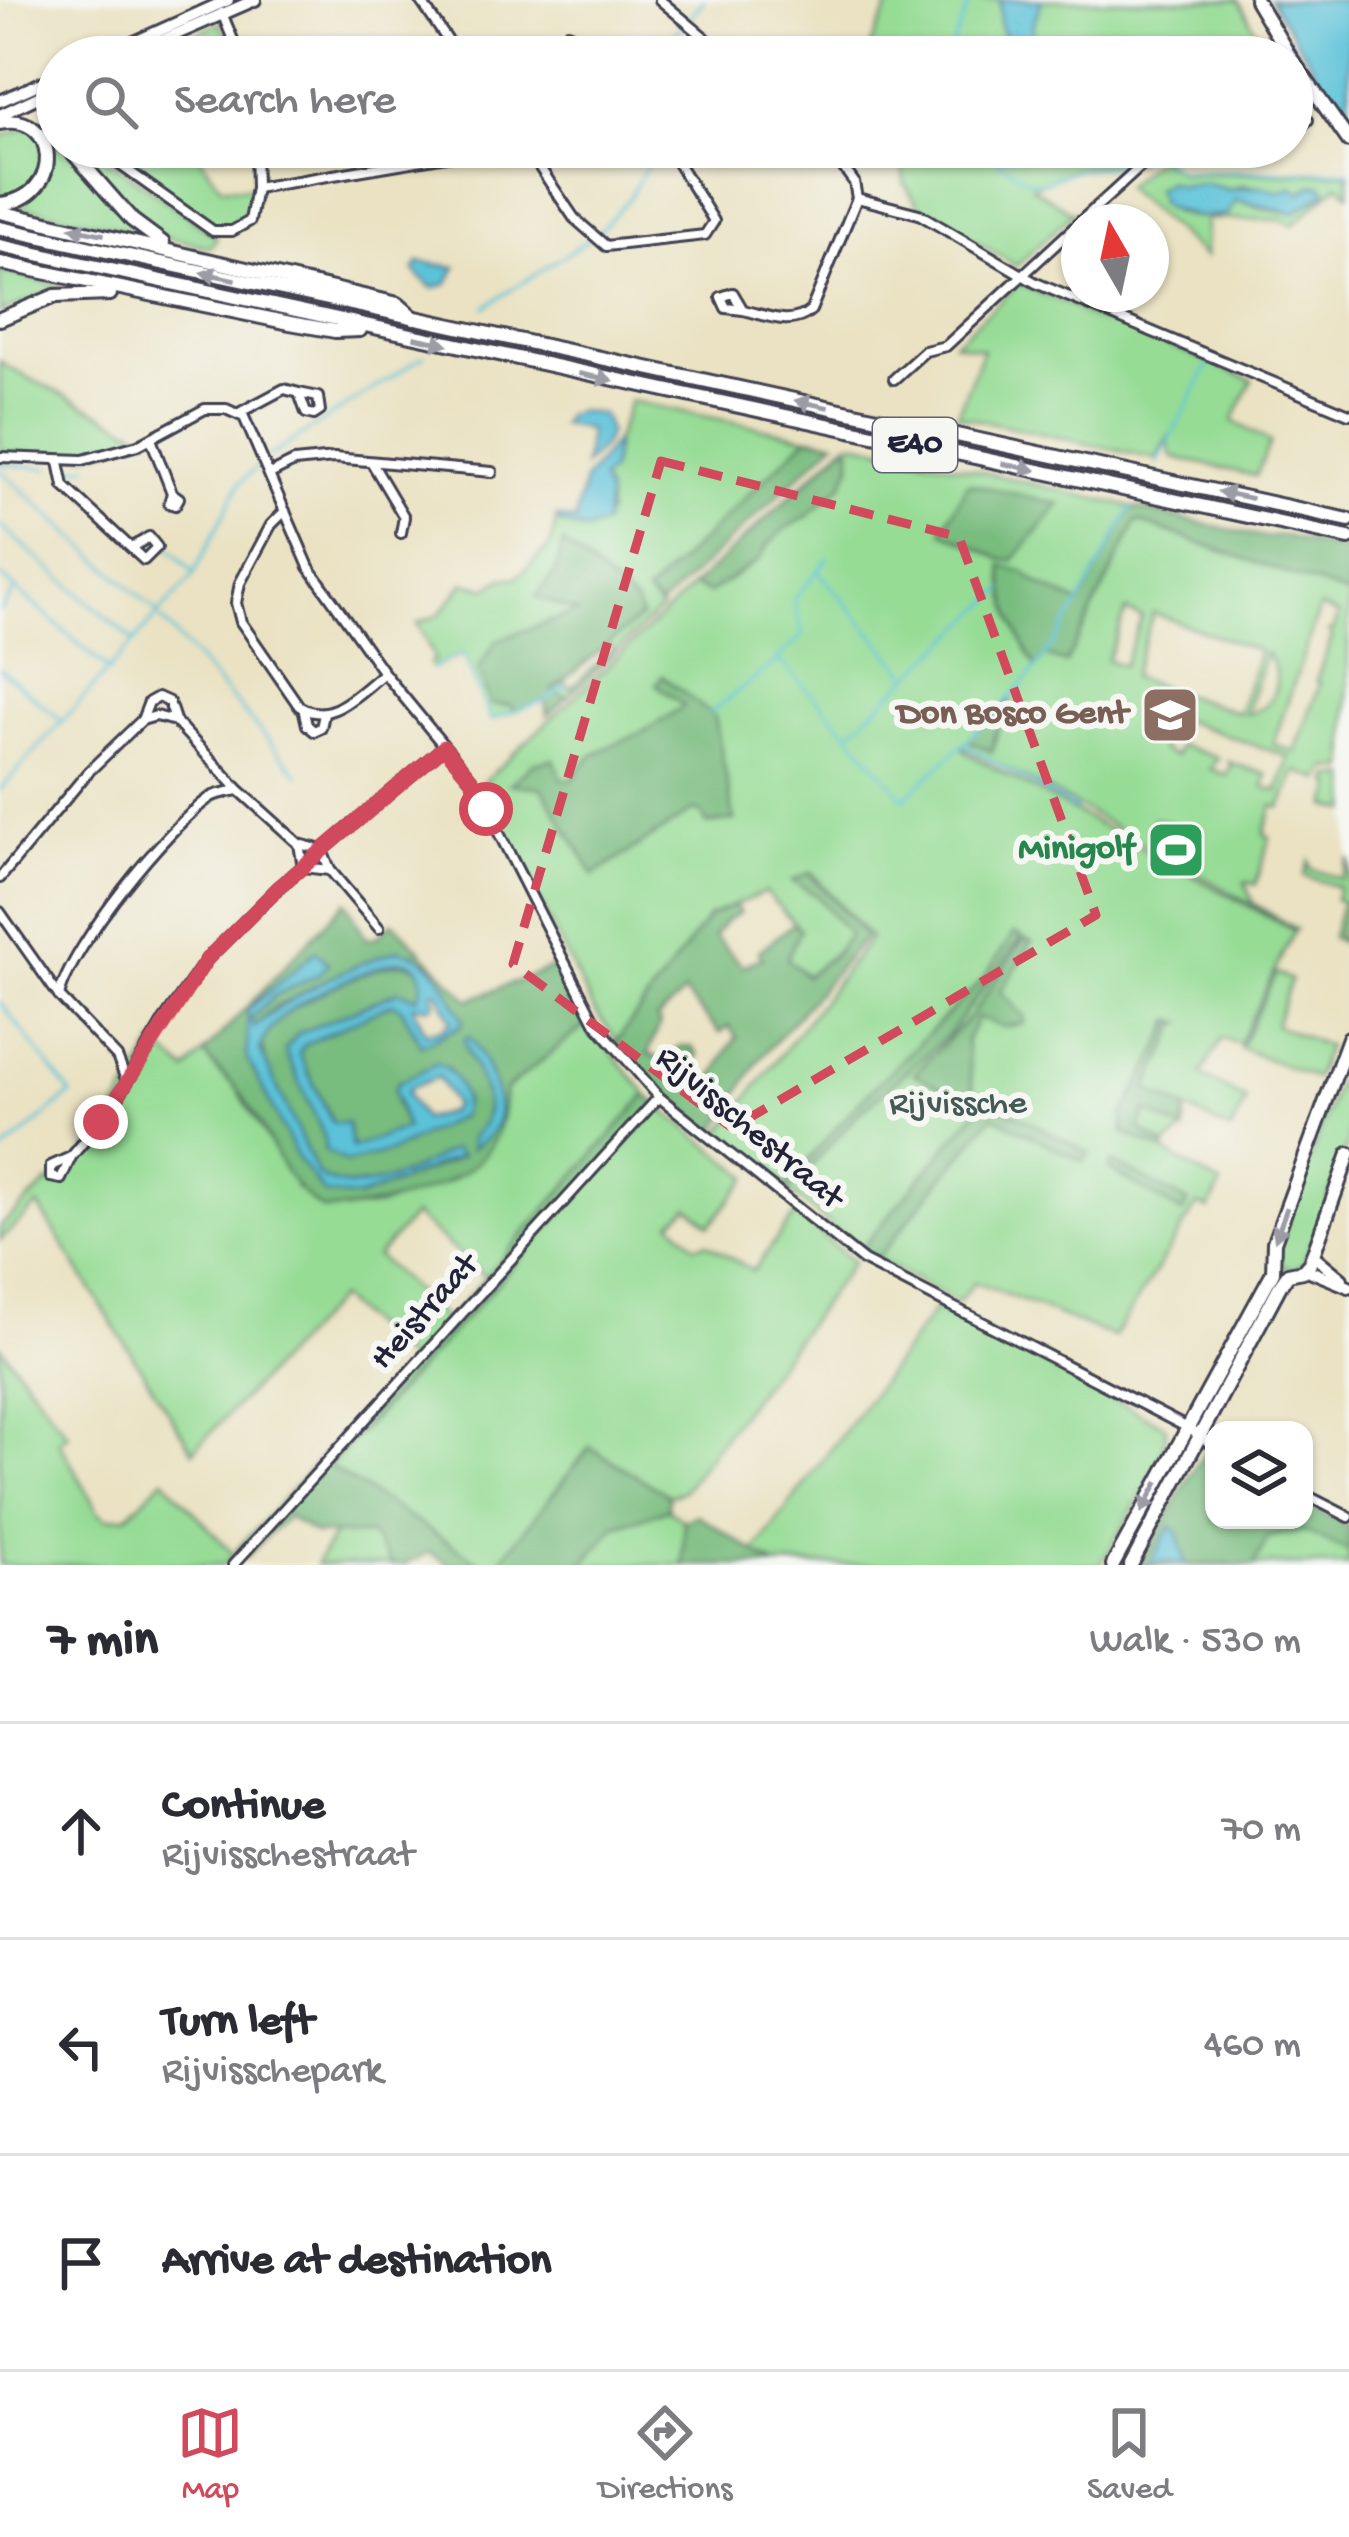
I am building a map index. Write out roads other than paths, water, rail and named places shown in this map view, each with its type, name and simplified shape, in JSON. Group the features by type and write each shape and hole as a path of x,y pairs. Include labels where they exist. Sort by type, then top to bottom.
{"highway":[{"path":"1256,0 1278,36"},
{"path":"1313,89 1349,141"},
{"path":"0,119 28,125 36,134"},
{"path":"0,208 36,188 44,168"},
{"path":"86,168 132,220 175,250"},
{"path":"0,208 398,304 415,319"},
{"name":"E40","path":"0,228 1349,520"},
{"name":"E40","path":"0,246 1349,538"},
{"path":"0,263 335,331 379,330"},
{"path":"0,319 77,292 153,296"},
{"path":"1113,1565 1274,1264 1274,1242 1349,1038"},
{"path":"1218,1421 1288,1274 1305,1269 1313,1255 1349,1154"},
{"path":"1274,1264 1288,1274"},
{"path":"1130,1565 1205,1446"}],"main road":[{"path":"149,36 223,4 255,0"},
{"path":"163,36 223,4"},
{"path":"0,101 36,85"},
{"path":"0,119 36,101"},
{"path":"1313,1255 1349,1286"},
{"path":"1305,1269 1349,1286"}],"street":[{"path":"420,0 445,36"},
{"path":"660,0 703,36"},
{"path":"223,4 233,36"},
{"path":"125,168 214,231 232,231 250,221 256,168"},
{"path":"256,188 377,168"},
{"path":"544,168 574,218 606,246 705,235 714,221 681,168"},
{"path":"743,310 789,320 806,315 857,198 854,182 844,168"},
{"path":"1100,204 1139,168"},
{"path":"857,198 919,214 1022,276 1349,414"},
{"path":"894,379 926,352 946,346 1061,240"},
{"path":"0,457 59,462 97,458 151,439 205,410 239,413 284,389 299,393"},
{"name":"Rijvisschestraat","path":"239,413 248,422 310,568 383,673 472,780 596,1024 659,1097 864,1262 1188,1428 1205,1441"},
{"path":"151,439 172,493"},
{"path":"270,474 307,459 334,458 493,472"},
{"path":"59,462 64,486 130,548"},
{"path":"372,464 403,514 401,533"},
{"path":"286,511 272,524 241,583 236,603 241,622 304,710 308,728 321,728 324,714 383,673"},
{"path":"0,878 64,799 158,697 169,702 175,721 238,790 299,844 322,850"},
{"path":"304,710 324,714"},
{"path":"142,719 163,716 175,721"},
{"path":"70,1157 109,1112 207,959 303,866 444,747"},
{"path":"214,796 216,768"},
{"path":"59,996 68,969 136,875 214,796 238,790"},
{"path":"299,844 303,866"},
{"path":"322,850 329,870 379,928"},
{"path":"303,866 329,870"},
{"path":"0,913 59,996 117,1057 127,1082"},
{"path":"40,972 68,969"},
{"path":"117,1057 145,1051"},
{"name":"Heistraat","path":"233,1565 659,1097"},
{"path":"1313,1499 1349,1517"}],"water":[{"path":"1000,0 1042,0 1032,28 1034,36 1005,36"},
{"path":"1270,0 1342,0 1349,11 1349,123 1313,67 1313,36 1293,36"},
{"path":"1168,182 1180,186 1206,183 1228,190 1260,186 1280,192 1292,187 1301,193 1321,185 1327,191 1294,213 1236,200 1227,215 1196,217 1161,204 1156,189"},
{"path":"419,262 456,267 447,284 432,288 414,271"},
{"path":"579,411 602,414 609,431 604,445 584,465 589,430 561,424 566,415"},
{"path":"616,440 611,471 601,479 608,497 604,524 585,531 556,521 557,517 575,521 584,481"},
{"path":"397,950 421,958 438,974 462,1025 421,1045 402,1009 393,1003 304,1045 299,1054 333,1123 347,1123 352,1148 406,1128 394,1091 398,1083 437,1063 459,1085 461,1116 392,1151 347,1163 325,1150 324,1136 285,1050 298,1034 399,991 417,998 421,975 411,962 380,966 297,1006 271,1029 260,1050 318,1175 334,1183 368,1184 453,1149 461,1156 359,1198 325,1194 298,1159 247,1058 248,1009 316,951 328,963 319,974 274,996 251,1018 254,1027 304,992","holes":["433,991 438,991 451,1021 426,1033 413,1006 430,1007 435,1003","438,1077 454,1105 449,1112 423,1119 407,1094 410,1088"]},
{"path":"469,1036 490,1075 499,1110 494,1129 471,1149 471,1137 481,1126 487,1103 464,1039"},
{"path":"1171,1526 1178,1533 1187,1565 1161,1561 1149,1565"}],"waterway":[{"path":"689,18 704,0"},
{"path":"956,36 971,0"},
{"path":"671,36 683,25"},
{"path":"597,233 629,198 646,168"},
{"path":"1008,168 1040,183 1091,168"},
{"path":"1175,168 1349,171"},
{"path":"485,307 589,239"},
{"path":"268,457 424,356"},
{"path":"1157,464 1209,364"},
{"path":"0,464 49,468"},
{"path":"0,790 192,577 240,483 260,464"},
{"path":"72,468 88,466"},
{"path":"0,470 159,614"},
{"path":"828,558 794,600 803,635 778,659 904,799 994,715 1042,660 1132,507"},
{"path":"0,525 135,642"},
{"path":"154,530 194,573"},
{"path":"819,572 910,677"},
{"path":"0,575 110,671"},
{"path":"0,611 16,589"},
{"path":"850,732 1004,589"},
{"path":"161,619 299,775"},
{"path":"432,668 463,654 491,720 546,700 567,685"},
{"path":"710,713 777,661"},
{"path":"0,669 62,721"},
{"path":"963,744 1077,810"},
{"path":"0,1002 71,1094 0,1154"}],"place":[{"name":"Don Bosco Gent","path":"1170,715"},
{"name":"Minigolf","path":"1176,850"}],"park label":[{"name":"Rijvissche","path":"958,1105"}]}
